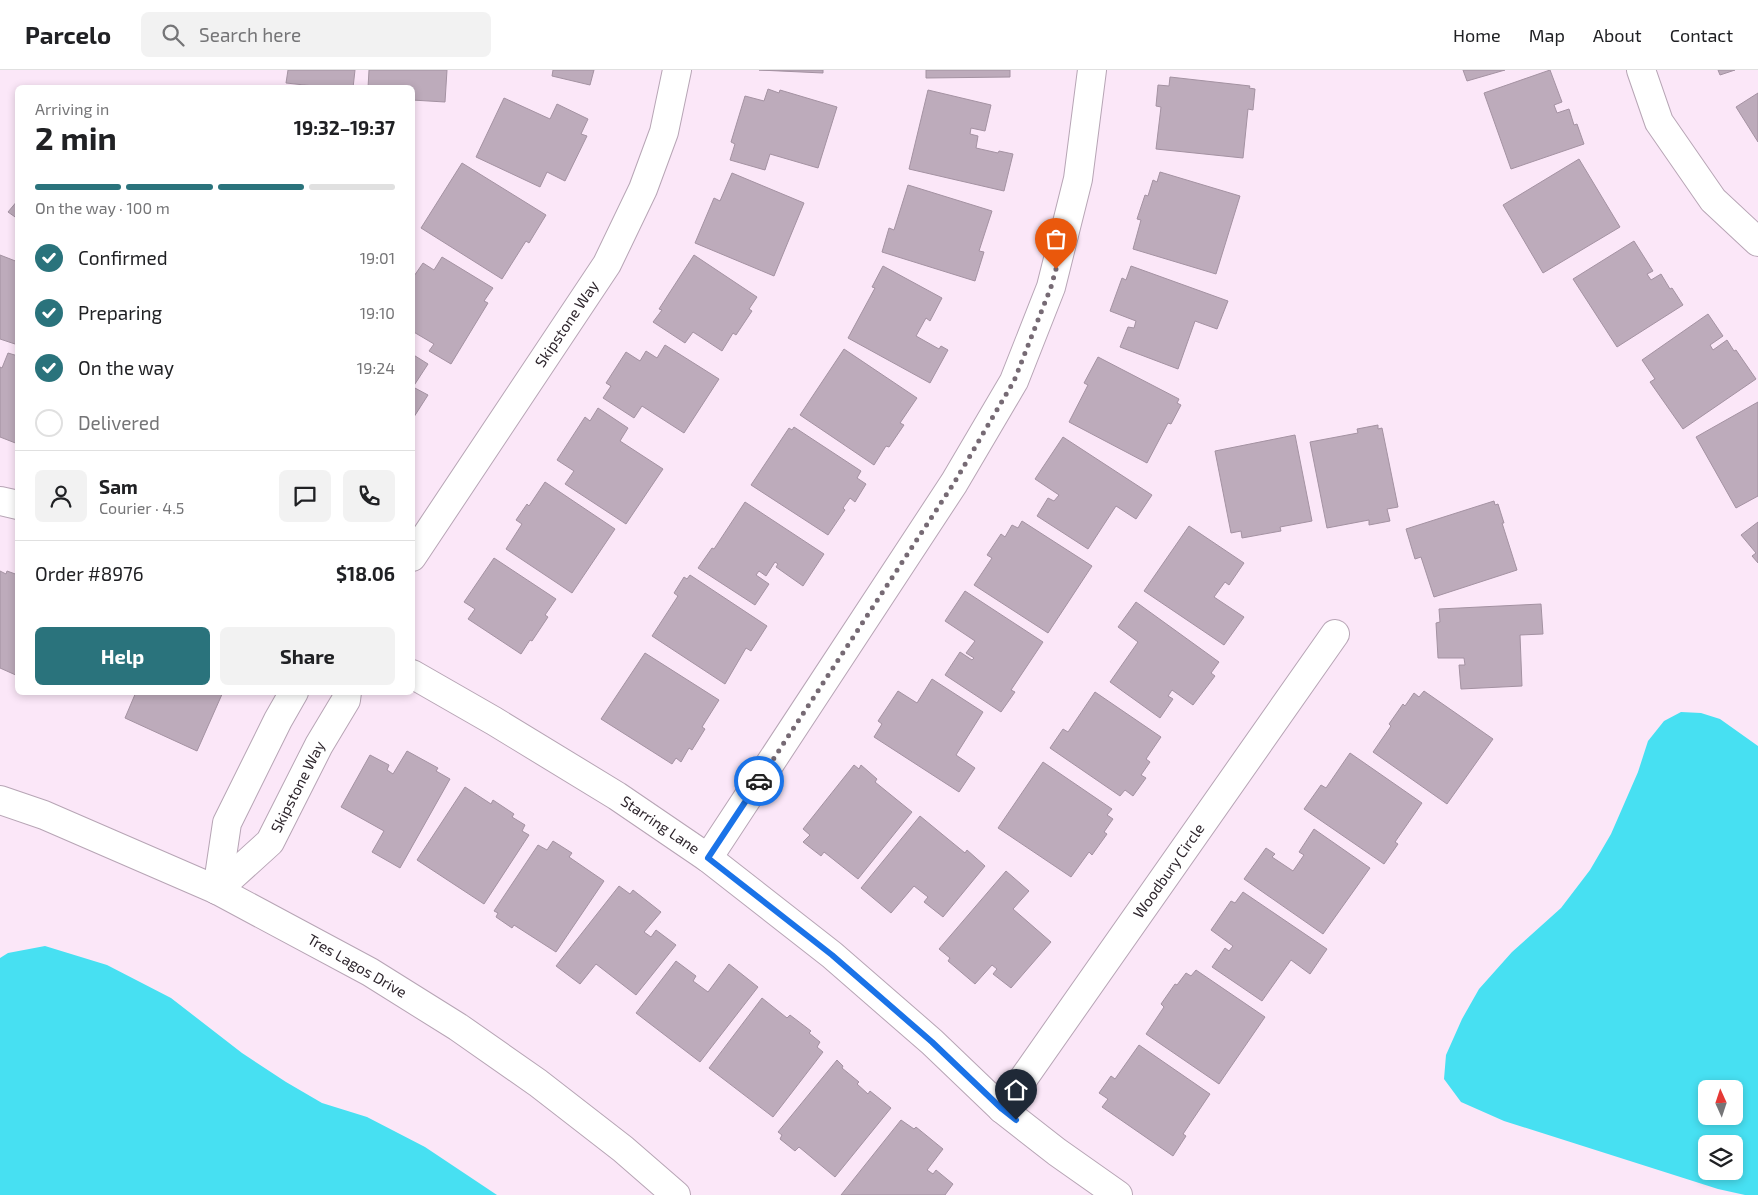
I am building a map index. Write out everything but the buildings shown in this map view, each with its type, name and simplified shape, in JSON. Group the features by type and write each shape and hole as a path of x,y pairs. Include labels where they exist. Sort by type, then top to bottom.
{"street":[{"name":"Skipstone Way","path":"415,552 607,264 643,189 664,132 677,70"},
{"path":"708,858 954,483 1014,381 1051,287 1078,178 1092,70"},
{"path":"1641,70 1659,122 1713,200 1758,242"},
{"path":"0,501 15,505"},
{"name":"Woodbury Circle","path":"1002,1109 1336,634"},
{"name":"Starring Lane","path":"415,676 494,721 617,796 708,858 832,955 932,1042 1002,1109 1057,1152 1118,1195"},
{"path":"217,890 227,823 292,695"},
{"name":"Skipstone Way","path":"217,890 270,842 319,745 347,695"},
{"name":"Tres Lagos Drive","path":"0,800 44,815 217,890 370,972 458,1027 546,1089 623,1149 676,1195"}],"water":[{"path":"1681,712 1701,713 1720,719 1758,746 1758,1195 1745,1195 1718,1189 1504,1121 1461,1102 1444,1079 1446,1055 1462,1019 1479,989 1512,952 1561,908 1590,870 1611,834 1638,772 1648,741 1664,721"},
{"path":"45,946 107,965 171,998 242,1053 286,1082 322,1103 367,1117 425,1147 497,1195 0,1195 0,958 8,953"}],"way so far":[{"path":"759,781 954,483 1014,381 1051,287 1056,269"}],"route":[{"path":"759,781 708,858 832,955 932,1042 1016,1120"}]}
